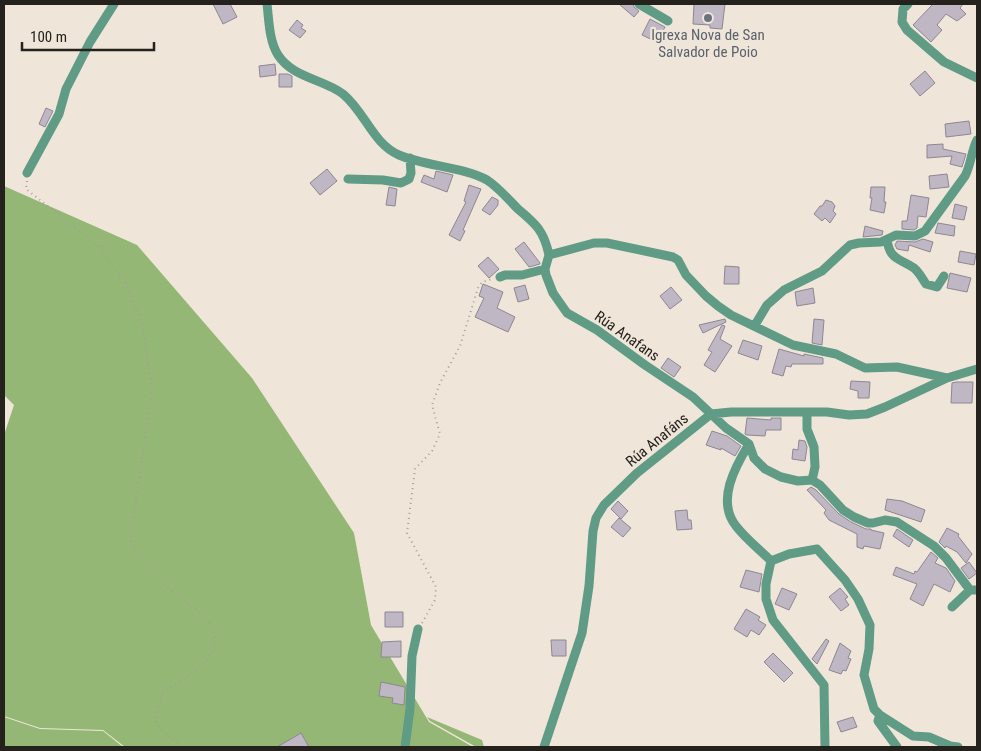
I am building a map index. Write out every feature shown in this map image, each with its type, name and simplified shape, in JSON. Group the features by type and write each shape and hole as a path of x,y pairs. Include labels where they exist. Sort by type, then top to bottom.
{"street":[{"path":"27,173 59,114 66,88 90,42 114,4"},
{"path":"266,4 273,43 278,55 287,66 342,93 360,113 379,142 398,155 487,180 539,228 546,240 549,255 545,269 522,275 505,275 500,277"},
{"path":"639,4 668,21"},
{"path":"902,5 902,22 912,35 944,62 977,78"},
{"path":"755,325 767,305 784,290 822,271 850,245 859,242 887,240 896,235 915,236 925,231 970,167 973,149 977,140"},
{"path":"348,179 383,180 401,183 409,179 411,173 410,158"},
{"path":"887,240 888,250 893,257 919,272 926,284 937,287 944,276"},
{"path":"549,255 594,243 607,243 673,257 678,260 686,275 706,296 731,315 793,345 836,354 865,368 898,367 947,378"},
{"name":"Rúa Anafans","path":"545,269 553,293 566,313 597,330 644,365 693,397 726,428 749,444"},
{"name":"Rúa Anafáns","path":"544,747 582,633 596,518 604,505 616,492 711,414 720,412 867,414 947,378 977,369"},
{"path":"807,412 807,429 814,447 816,467 812,480"},
{"path":"749,444 754,458 765,469 798,481 812,480 820,485 843,510 854,517 873,523 885,520 897,522 934,546 974,590 952,607"},
{"path":"749,444 736,466 730,482 728,500 730,516 736,526 771,562"},
{"path":"771,562 789,554 817,549 845,580 858,599 870,625 869,649 864,676 874,709 912,736 929,737 950,746 958,747"},
{"path":"771,562 766,584 766,599 773,620 824,685 825,747"},
{"path":"405,747 410,709 412,656 418,629"},
{"path":"880,715 878,721 897,747"}],"path":[{"path":"27,173 26,189 96,244 126,283 142,323 152,390 130,540 142,561 162,583 208,620 216,639 212,653 200,667 163,693 158,708 156,722 161,730 183,747"},
{"path":"418,629 435,600 436,587 407,533 415,469 432,451 440,434 432,405 440,383 460,346 478,288 482,282 500,277"}],"green space":[{"path":"4,186 137,245 252,378 354,533 371,625 429,722 473,747 125,747 103,730 40,728 4,716 4,435 14,405 4,395"},
{"path":"4,717 40,729 103,731 123,747 4,747"},
{"path":"427,717 482,740 484,747 476,747 430,721"}],"building":[{"path":"213,4 230,4 237,17 223,24"},
{"path":"619,4 633,4 639,11 634,17"},
{"name":"Igrexa Nova de San Salvador de Poio","path":"694,4 725,4 722,29 710,28 710,25 693,24"},
{"path":"933,4 963,4 960,8 966,14 957,21 946,14 937,25 942,30 931,42 913,25"},
{"path":"650,19 665,27 657,42 642,35"},
{"path":"297,20 303,25 301,28 306,31 300,38 289,30"},
{"path":"275,64 276,75 260,77 259,66"},
{"path":"925,71 935,83 920,96 910,84"},
{"path":"279,74 292,76 292,87 279,87"},
{"path":"46,108 53,111 45,127 39,124"},
{"path":"969,121 971,134 946,137 945,124"},
{"path":"943,144 943,149 966,154 962,167 950,164 952,156 927,158 927,145"},
{"path":"327,169 337,181 320,195 310,183"},
{"path":"436,171 453,175 447,192 421,182 424,175 434,179"},
{"path":"947,174 949,187 930,189 929,176"},
{"path":"469,185 481,189 460,241 449,235 466,202 464,201"},
{"path":"389,187 397,189 395,206 386,205"},
{"path":"871,187 885,187 884,202 886,202 884,213 870,210"},
{"path":"911,195 929,198 926,217 918,216 917,228 914,230 902,229 902,221 907,221"},
{"path":"492,197 498,200 498,205 490,215 482,210"},
{"path":"826,200 832,202 835,206 833,211 836,214 830,223 825,218 822,221 814,214"},
{"path":"955,204 967,207 964,220 952,218"},
{"path":"938,223 955,226 954,236 935,233"},
{"path":"865,226 883,231 882,235 863,237"},
{"path":"923,239 933,242 930,252 909,245 908,251 897,249 895,245 897,241 915,242"},
{"path":"524,242 540,264 529,267 515,249"},
{"path":"960,251 976,254 974,265 958,262"},
{"path":"488,257 499,269 489,278 478,266"},
{"path":"725,266 739,267 739,284 724,284"},
{"path":"950,273 971,278 967,292 947,288"},
{"path":"483,284 503,292 497,308 515,317 508,332 475,317 484,298 479,296"},
{"path":"525,285 529,299 518,302 514,288"},
{"path":"671,287 682,300 670,309 660,296"},
{"path":"813,288 815,303 797,306 795,292"},
{"path":"725,319 726,322 703,333 699,325"},
{"path":"814,319 824,320 822,345 812,343"},
{"path":"722,325 725,326 720,339 732,346 715,372 704,365 712,352 708,350"},
{"path":"743,340 762,346 758,360 738,353"},
{"path":"779,349 804,356 804,354 823,358 823,364 792,364 791,367 786,366 783,376 772,373"},
{"path":"668,358 681,367 674,377 661,368"},
{"path":"851,381 870,382 869,398 858,398 858,391 850,389"},
{"path":"973,382 972,403 951,403 952,383"},
{"path":"747,418 771,420 771,418 781,418 781,430 766,430 765,436 747,435 745,434"},
{"path":"712,431 727,436 741,446 735,456 721,448 721,450 706,445"},
{"path":"799,440 805,441 807,447 805,461 792,459 793,449 798,450"},
{"path":"811,487 839,514 851,522 866,529 884,533 880,549 864,546 863,549 857,547 857,534 829,520 824,513 826,510 807,490"},
{"path":"887,499 902,501 925,510 921,522 885,510"},
{"path":"618,501 628,511 621,519 611,509"},
{"path":"687,510 688,520 691,520 692,529 677,530 675,511"},
{"path":"619,518 631,528 623,537 611,527"},
{"path":"947,528 959,534 958,536 972,554 966,563 957,552 946,546 945,548 939,542"},
{"path":"897,529 913,540 909,547 893,536"},
{"path":"931,552 938,558 935,563 946,568 955,581 950,592 934,584 923,606 910,599 917,584 893,575 896,567 914,574"},
{"path":"969,562 977,573 969,579 961,568"},
{"path":"746,570 762,574 759,592 740,587"},
{"path":"782,588 797,594 789,610 775,604"},
{"path":"840,588 848,597 845,599 849,605 841,611 829,597"},
{"path":"746,609 760,617 758,620 766,625 759,635 751,630 747,637 734,629"},
{"path":"385,612 403,612 403,627 385,627"},
{"path":"826,639 829,641 817,664 812,659"},
{"path":"551,640 566,640 566,656 552,656"},
{"path":"401,641 401,657 381,657 382,642"},
{"path":"840,643 851,651 848,658 851,659 846,671 843,670 841,674 829,670"},
{"path":"773,653 793,673 784,682 764,662"},
{"path":"381,682 405,687 404,705 392,703 393,698 379,696"},
{"path":"853,717 857,727 841,732 837,722"},
{"path":"301,733 309,747 277,747"}],"place":[{"name":"Igrexa Nova de San Salvador de Poio","path":"708,18"}]}
